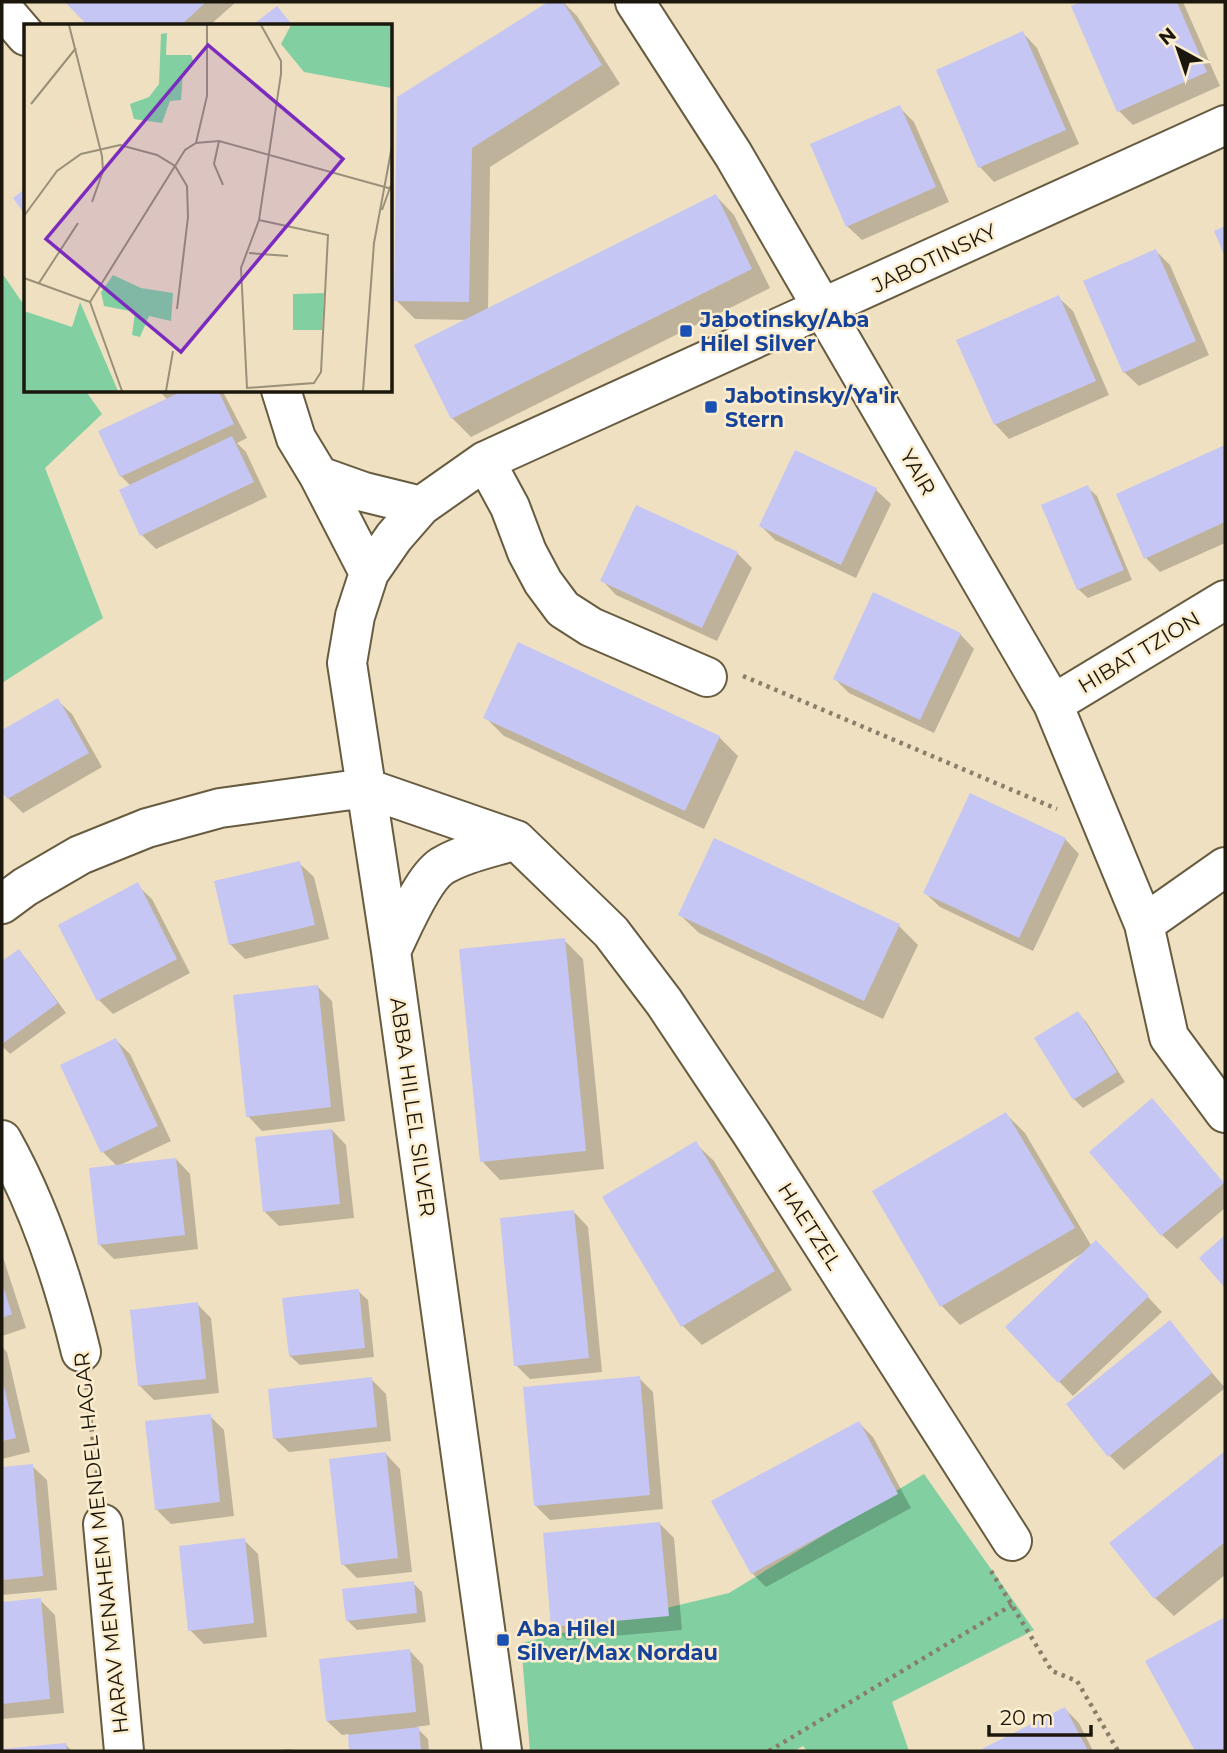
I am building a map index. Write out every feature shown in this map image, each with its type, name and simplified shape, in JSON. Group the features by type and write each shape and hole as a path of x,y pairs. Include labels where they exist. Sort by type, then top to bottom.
{"street":[{"name":"YAIR","path":"635,2 733,153 1053,704 1144,924 1169,1037 1225,1112"},
{"path":"2,8 24,34"},
{"name":"JABOTINSKY","path":"369,573 394,537 421,506 485,461 1225,125"},
{"path":"282,392 296,438 319,476 369,573"},
{"path":"485,461 510,507 527,552 543,582 563,609 591,627 707,677"},
{"path":"319,476 364,492 421,506"},
{"name":"ABBA HILLEL SILVER","path":"369,573 355,615 347,663 391,951 502,1751"},
{"name":"HIBAT TZION","path":"1053,704 1225,600"},
{"path":"2,904 25,887 80,855 147,828 220,808 366,788"},
{"name":"HAETZEL","path":"366,788 516,840 611,932 664,1002 752,1134 1012,1541"},
{"path":"391,951 420,893 440,867 516,840"},
{"path":"1144,924 1225,867"},
{"name":"HARAV MENAHEM MENDEL HAGAR","path":"2,1140 23,1180 49,1243 66,1293 81,1352"},
{"name":"HARAV MENAHEM MENDEL HAGAR","path":"103,1524 124,1751"}],"path":[{"path":"707,677 713,664 1105,830"},
{"name":"HARAV MENAHEM MENDEL HAGAR","path":"81,1352 103,1524"},
{"path":"1012,1541 984,1560 1052,1671 1077,1681 1118,1751"},
{"path":"769,1751 1012,1605"}],"green space":[{"path":"2,273 24,305 24,392 86,392 102,414 45,468 103,618 2,683"},
{"path":"924,1474 1034,1630 892,1702 909,1751 807,1751 803,1746 794,1751 530,1751 521,1643 729,1593"}],"building":[{"path":"65,2 206,2 182,24 86,24"},
{"path":"548,2 563,2 602,65 472,148 469,302 394,301 397,97"},
{"path":"1081,2 1177,2 1207,72 1117,112 1071,6"},
{"path":"277,6 291,24 254,24"},
{"path":"1023,31 1066,130 978,168 936,70"},
{"path":"900,105 936,187 846,227 810,144"},
{"path":"24,190 24,213 13,198"},
{"path":"716,194 752,269 451,419 414,345"},
{"path":"1225,226 1225,257 1214,231"},
{"path":"1156,249 1196,341 1123,373 1083,281"},
{"path":"1059,295 1096,381 994,425 956,340"},
{"path":"181,392 219,392 234,424 120,477 98,431"},
{"path":"232,436 254,482 140,536 119,490"},
{"path":"1225,445 1225,522 1144,559 1116,494"},
{"path":"795,450 877,488 841,565 759,526"},
{"path":"1088,485 1124,570 1077,590 1041,505"},
{"path":"636,505 738,552 702,628 600,581"},
{"path":"873,592 961,633 920,720 833,679"},
{"path":"518,642 720,736 685,811 483,718"},
{"path":"58,698 89,753 7,799 2,791 2,730"},
{"path":"970,793 1066,838 1019,938 923,893"},
{"path":"714,838 900,924 864,1001 678,915"},
{"path":"300,861 315,925 229,945 214,881"},
{"path":"138,882 177,959 97,1001 58,925"},
{"path":"565,938 586,1151 480,1162 459,949"},
{"path":"19,949 58,1003 2,1044 2,961"},
{"path":"318,985 331,1107 246,1117 233,995"},
{"path":"1078,1011 1117,1072 1073,1100 1034,1038"},
{"path":"116,1038 158,1126 101,1153 60,1065"},
{"path":"1152,1098 1224,1183 1161,1236 1089,1152"},
{"path":"1006,1112 1075,1228 940,1307 872,1191"},
{"path":"332,1129 340,1204 263,1212 255,1137"},
{"path":"696,1141 775,1271 681,1327 602,1197"},
{"path":"176,1158 185,1235 98,1245 89,1168"},
{"path":"574,1210 589,1358 514,1366 500,1218"},
{"path":"1225,1235 1225,1288 1199,1258"},
{"path":"1096,1240 1149,1296 1058,1383 1005,1327"},
{"path":"2,1283 12,1314 2,1318"},
{"path":"359,1289 365,1348 289,1356 282,1298"},
{"path":"198,1302 206,1379 138,1386 130,1310"},
{"path":"1170,1320 1212,1373 1108,1457 1066,1404"},
{"path":"640,1376 650,1495 534,1506 523,1387"},
{"path":"372,1377 377,1427 273,1439 268,1389"},
{"path":"2,1378 16,1438 2,1441"},
{"path":"211,1414 220,1502 155,1510 145,1421"},
{"path":"859,1421 898,1494 751,1574 711,1501"},
{"path":"1225,1451 1225,1542 1154,1599 1109,1543"},
{"path":"386,1452 398,1558 341,1565 329,1459"},
{"path":"33,1464 43,1576 2,1580 2,1467"},
{"path":"660,1522 669,1616 551,1627 543,1533"},
{"path":"245,1538 254,1623 188,1631 179,1546"},
{"path":"414,1581 417,1613 346,1621 342,1589"},
{"path":"41,1598 50,1699 2,1704 2,1602"},
{"path":"1225,1617 1225,1751 1195,1751 1145,1661"},
{"path":"410,1649 416,1712 326,1721 319,1659"},
{"path":"1065,1707 1088,1751 978,1751"},
{"path":"419,1727 421,1751 349,1751 348,1735"},
{"path":"66,1743 67,1751 2,1751 2,1749"}],"place":[{"name":"Jabotinsky/Aba Hilel Silver","path":"686,331"},
{"name":"Jabotinsky/Ya'ir Stern","path":"711,407"},
{"name":"Aba Hilel Silver/Max Nordau","path":"503,1640"}]}
